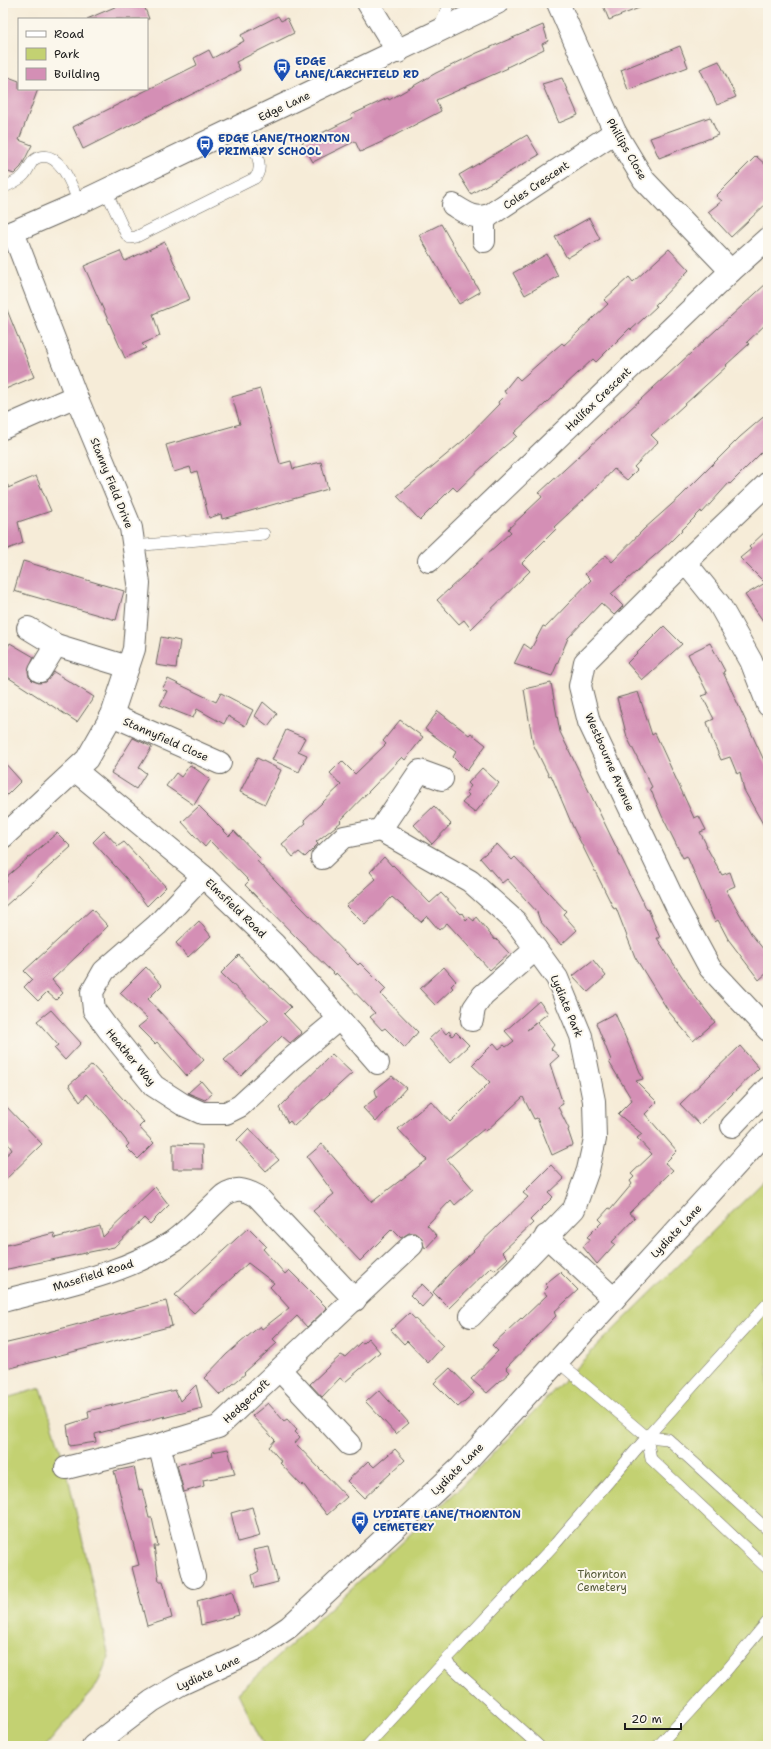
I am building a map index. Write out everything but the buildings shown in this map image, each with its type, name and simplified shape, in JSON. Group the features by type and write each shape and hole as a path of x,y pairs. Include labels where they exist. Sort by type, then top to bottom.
{"street":[{"path":"368,3 398,52"},
{"name":"Edge Lane","path":"8,234 79,204 398,52 497,3"},
{"name":"Phillips Close","path":"558,3 616,132 644,180 731,271"},
{"name":"Coles Crescent","path":"487,216 616,132"},
{"path":"453,205 475,218 487,216"},
{"path":"484,241 484,224 487,216"},
{"name":"Stanny Field Drive","path":"3,837 76,771 87,759 112,715 134,648 139,583 131,528 8,234"},
{"name":"Halifax Crescent","path":"429,561 731,271 768,238"},
{"path":"3,428 76,396"},
{"name":"Westbourne Avenue","path":"768,483 685,562 585,662 580,686 590,722 676,905 710,968 768,1030"},
{"path":"685,562 718,604 751,662 768,705"},
{"path":"28,628 56,645 128,667"},
{"path":"40,672 56,645"},
{"name":"Stannyfield Close","path":"112,715 220,763"},
{"name":"Elmsfield Road","path":"76,771 203,876 274,944 378,1063"},
{"path":"322,858 344,837 380,830 420,771 442,779"},
{"name":"Lydiate Park","path":"380,830 470,881 516,922 557,978 581,1036 594,1101 595,1139 588,1170 574,1209 546,1236 471,1316"},
{"name":"Heather Way","path":"203,876 157,925 104,971 92,992 94,1010 154,1086 182,1104 202,1113 226,1114 240,1106 292,1058 339,1019"},
{"path":"472,1020 474,1008 483,995 536,949"},
{"path":"732,1126 768,1088"},
{"name":"Lydiate Lane","path":"93,1746 152,1701 181,1684 256,1650 290,1627 461,1467 768,1130"},
{"name":"Masefield Road","path":"3,1301 115,1270 143,1259 173,1241 224,1195 233,1189 246,1190 257,1196 355,1300"},
{"path":"546,1236 614,1299"},
{"name":"Hedgecroft","path":"66,1468 159,1445 218,1427 412,1245"},
{"path":"280,1370 349,1444"},
{"path":"159,1445 194,1577"}],"lane":[{"path":"437,32 450,3"},
{"path":"106,191 126,234 130,238 136,237 256,178 259,172 259,163 241,126"},
{"path":"3,188 24,175 31,164 38,158 46,157 56,161 63,168 79,204"},
{"path":"134,546 264,534"},
{"path":"367,1746 556,1543 647,1437 768,1303"},
{"path":"557,1361 647,1437 668,1439 768,1530"},
{"path":"647,1437 651,1459 768,1569"},
{"path":"658,1746 716,1683 768,1621"},
{"path":"445,1661 539,1746"}],"green space":[{"name":"Thornton Cemetery","path":"768,1177 768,1746 264,1746 238,1693 458,1490 595,1348"},
{"path":"41,1388 66,1468 109,1657 97,1685 46,1746 3,1746 3,1399"}],"place":[{"name":"EDGE LANE/LARCHFIELD RD","path":"282,82"},
{"name":"EDGE LANE/THORNTON PRIMARY SCHOOL","path":"205,159"},
{"name":"LYDIATE LANE/THORNTON CEMETERY","path":"360,1535"}]}
